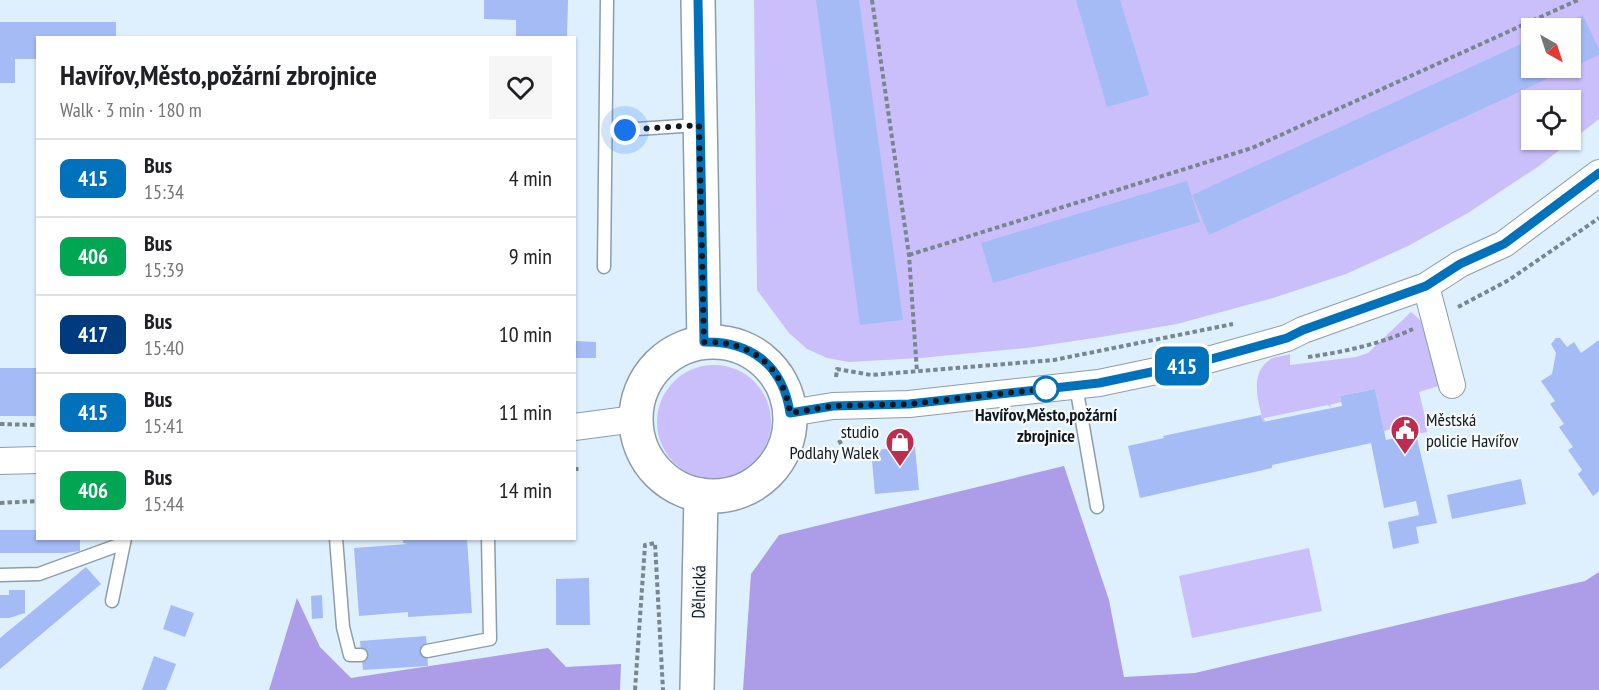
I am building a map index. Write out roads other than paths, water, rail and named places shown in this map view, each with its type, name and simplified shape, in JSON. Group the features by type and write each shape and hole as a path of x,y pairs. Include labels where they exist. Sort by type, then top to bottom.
{"street":[{"path":"698,0 704,342"},
{"path":"790,413 833,406 909,404 1099,383 1204,361 1287,338 1303,330 1426,286 1460,264 1504,244 1599,173"},
{"path":"1426,286 1452,385"},
{"path":"704,342 735,345 750,350 762,359 782,383 788,398 790,413 785,447 777,463 751,486 718,496 701,495 665,480 652,466 642,449 635,419 640,393 658,364 687,346 704,342"},
{"path":"576,427 635,419"},
{"path":"0,461 36,460"},
{"name":"Dělnická","path":"697,690 701,495"}],"lane":[{"path":"604,267 607,0"},
{"path":"606,131 699,125"},
{"path":"1076,386 1097,507"},
{"path":"336,540 343,627 350,655 361,655"},
{"path":"427,651 490,639 488,540"},
{"path":"0,575 39,574 124,541"},
{"path":"112,601 124,541"}],"place":[{"name":"Havířov,Město,požární zbrojnice","path":"1046,389"},
{"name":"Městská policie Havířov","path":"1405,456"},
{"name":"studio Podlahy Walek","path":"900,468"}]}
